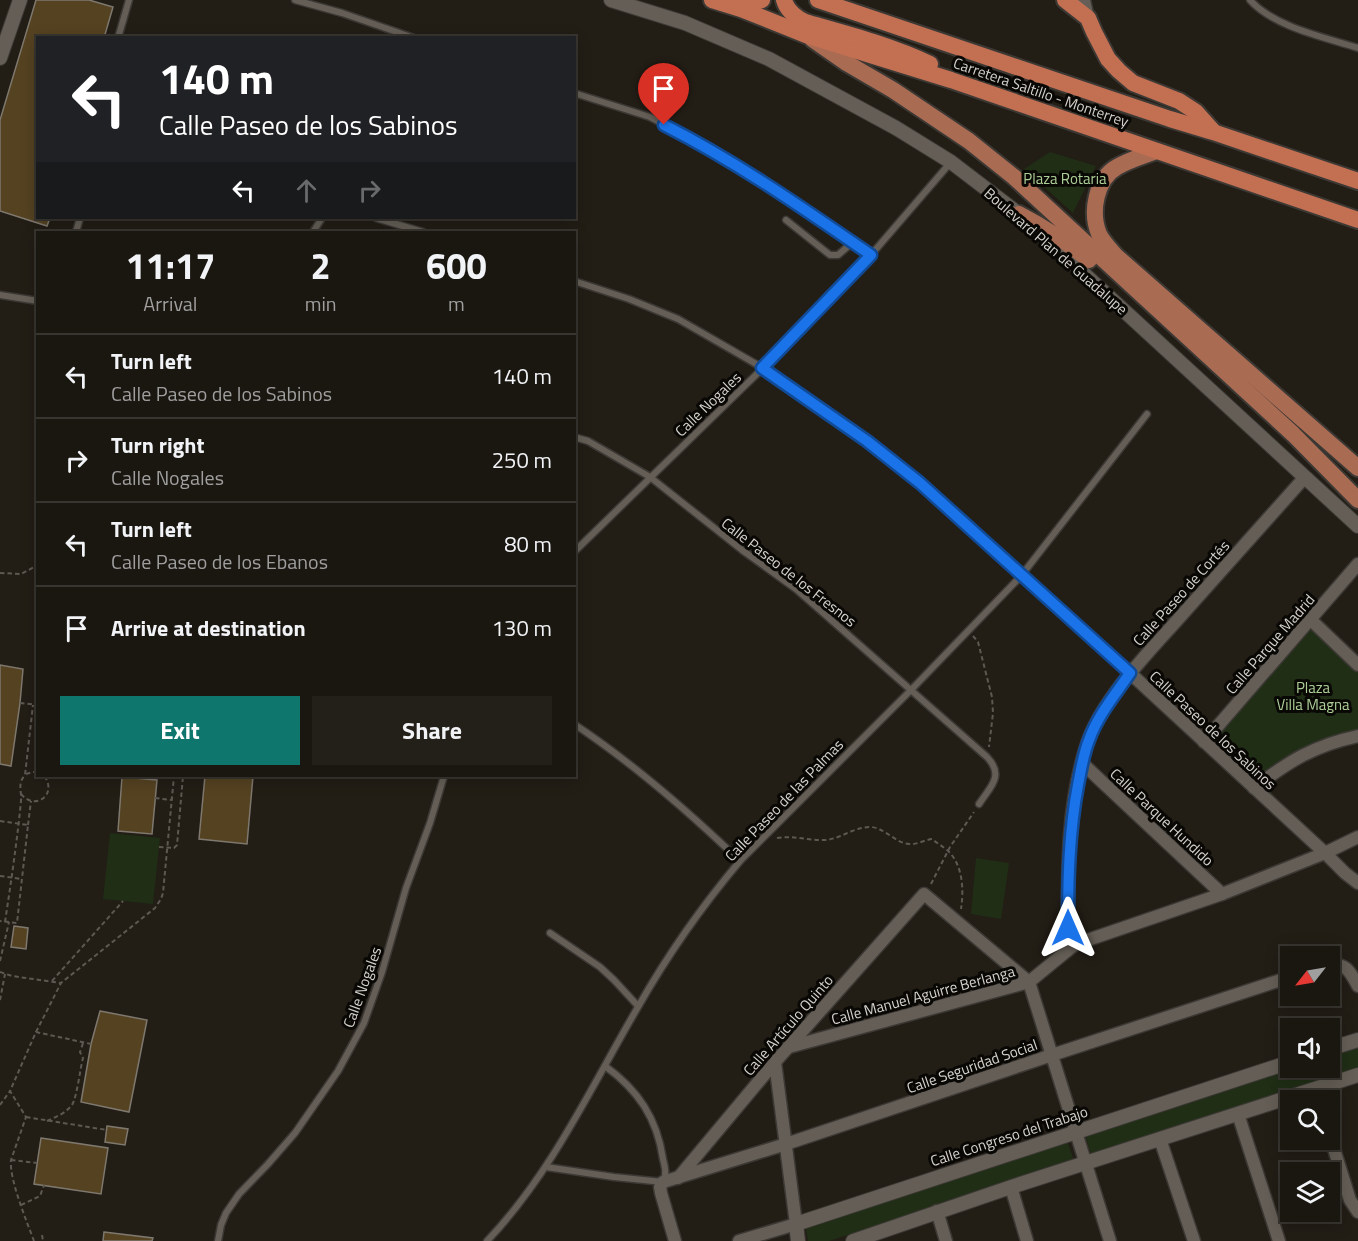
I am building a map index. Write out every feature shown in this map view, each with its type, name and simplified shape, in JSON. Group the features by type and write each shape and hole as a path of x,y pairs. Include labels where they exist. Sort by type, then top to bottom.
{"highway":[{"name":"Carretera Saltillo - Monterrey","path":"712,0 806,34 951,80 1358,219"},
{"path":"738,0 752,3 762,0"},
{"path":"784,0 789,11 805,22 884,45 915,57 936,66 951,80"},
{"name":"Carretera Saltillo - Monterrey","path":"818,0 1358,181"},
{"path":"1065,0 1088,18 1108,59 1119,71 1133,83 1179,101 1196,112 1213,132"}],"main road":[{"name":"Boulevard Plan de Guadalupe","path":"806,34 845,62 893,90 969,141 1014,177 1293,434 1358,500"},
{"path":"1156,151 1116,168 1102,182 1096,202 1095,221 1103,240 1116,256 1352,463"},
{"path":"1019,214 1049,230 1090,261 1245,403 1293,434 1352,463"}],"street":[{"path":"0,58 20,0"},
{"name":"Boulevard Plan de Guadalupe","path":"611,0 685,23 769,59 896,128 951,162 1019,214 1358,526"},
{"path":"1084,0 1088,18"},
{"name":"Calle Paseo de Cortés","path":"1068,950 1068,861 1074,803 1089,739 1101,715 1130,673 1305,477"},
{"name":"Calle Parque Madrid","path":"1204,742 1358,564"},
{"path":"1311,620 1358,665"},
{"name":"Calle Paseo de los Sabinos","path":"1130,673 1358,883"},
{"path":"1254,788 1278,768 1298,757 1335,741 1358,736"},
{"name":"Calle Parque Hundido","path":"1082,763 1222,894"},
{"name":"Calle Manuel Aguirre Berlanga","path":"789,1047 1029,982 1076,944 1222,894 1325,853 1358,837"},
{"path":"924,894 1029,982 1110,1241"},
{"name":"Calle Artículo Quinto","path":"678,1178 775,1062 924,894"},
{"path":"1340,965 1347,968 1358,986"},
{"name":"Calle Seguridad Social","path":"663,1182 786,1144 1280,980"},
{"path":"1340,1046 1358,1040"},
{"path":"775,1062 798,1241"},
{"name":"Calle Congreso del Trabajo","path":"739,1241 1280,1065"},
{"path":"1328,1090 1358,1075"},
{"path":"860,1240 937,1211 1085,1163 1238,1114 1280,1104"},
{"path":"1238,1114 1279,1241"},
{"path":"1160,1139 1194,1241"},
{"path":"1334,1150 1350,1200 1358,1212"},
{"path":"663,1182 660,1187 661,1193 675,1241"},
{"path":"1011,1187 1028,1241"},
{"path":"937,1211 946,1241"}],"lane":[{"path":"119,36 129,0"},
{"path":"295,0 342,13 408,36"},
{"path":"1250,0 1267,15 1282,23 1358,48"},
{"path":"576,94 650,117 679,132 774,188 871,255"},
{"name":"Calle Nogales","path":"576,550 762,368 871,255 951,162"},
{"path":"379,219 420,231"},
{"path":"786,220 830,255 838,255 853,242"},
{"name":"Calle Paseo de los Sabinos","path":"576,282 678,319 762,368 867,441 920,483 1130,673"},
{"path":"0,295 36,301"},
{"name":"Calle Paseo de las Palmas","path":"487,1241 506,1221 546,1167 638,1006 719,886 740,861 1021,576 1147,414"},
{"name":"Calle Paseo de los Fresnos","path":"576,438 588,441 650,477 742,550 796,589 988,759"},
{"path":"576,725 606,745 659,788 740,861"},
{"path":"979,804 996,779 996,771 988,759"},
{"name":"Calle Nogales","path":"220,1240 221,1225 226,1213 239,1194 295,1133 338,1071 364,1023 444,777"},
{"path":"550,933 600,967 638,1006"},
{"path":"546,1167 663,1182 665,1170 663,1153 647,1110 629,1086 605,1066"}],"path":[{"path":"0,573 21,574 36,566"},
{"path":"969,630 978,642 992,698 993,713 988,759"},
{"path":"20,703 33,705 25,775"},
{"path":"0,961 7,934 19,824 20,784 25,775 36,772"},
{"path":"21,794 31,801 42,799 48,792 49,782 45,777"},
{"path":"0,1105 10,1091 61,983 157,905 162,896 174,777"},
{"path":"159,847 174,848 177,845 183,777"},
{"path":"155,798 172,800"},
{"path":"0,921 16,923 31,801"},
{"path":"924,894 938,873 948,851 979,804"},
{"path":"0,821 28,825"},
{"path":"759,842 788,837 825,840 836,838 858,828 869,827 874,827 904,843 911,844 932,839 948,851 962,881 959,924"},
{"path":"0,876 22,879"},
{"path":"52,981 123,901"},
{"path":"7,934 13,934"},
{"path":"0,972 61,983"},
{"path":"0,1000 5,974"},
{"path":"36,1032 91,1044"},
{"path":"47,1121 72,1105 83,1042"},
{"path":"10,1091 26,1118"},
{"path":"26,1118 107,1130"},
{"path":"26,1118 10,1167 34,1241"},
{"path":"11,1160 37,1163"},
{"path":"21,1205 40,1196 44,1185"},
{"path":"42,1234 43,1241"}],"green space":[{"name":"Plaza Rotaria","path":"1050,152 1096,166 1073,213 1024,169"},
{"name":"Plaza Villa Magna","path":"1312,628 1358,671 1358,730 1322,740 1279,761 1254,780 1213,741"},
{"path":"110,833 160,838 153,904 103,899"},
{"path":"976,858 1009,863 1001,919 971,914"},
{"path":"1358,1047 1358,1068 1340,1074 1340,1053"},
{"path":"1280,1073 1280,1078 1327,1078 1290,1090 1280,1090 1280,1093 1091,1154 1086,1137"},
{"path":"1067,1141 1074,1160 829,1241 808,1241 806,1229"}],"building":[{"path":"36,0 89,0 113,7 105,36 36,36 36,219 50,219 47,226 0,211 0,120"},
{"path":"0,665 23,669 11,766 0,764"},
{"path":"122,777 157,780 152,834 118,831"},
{"path":"205,777 253,777 247,844 199,839"},
{"path":"14,926 28,928 26,949 11,947"},
{"path":"100,1011 147,1020 129,1112 81,1102 91,1044"},
{"path":"107,1126 128,1129 125,1145 105,1142"},
{"path":"41,1138 108,1148 101,1194 34,1184"},
{"path":"104,1232 153,1238 152,1241 103,1241"}],"route":[{"path":"664,125 774,188 871,255 762,368 867,441 920,483 1130,673 1101,715 1089,739 1082,763 1074,803 1068,861 1068,928"}]}
